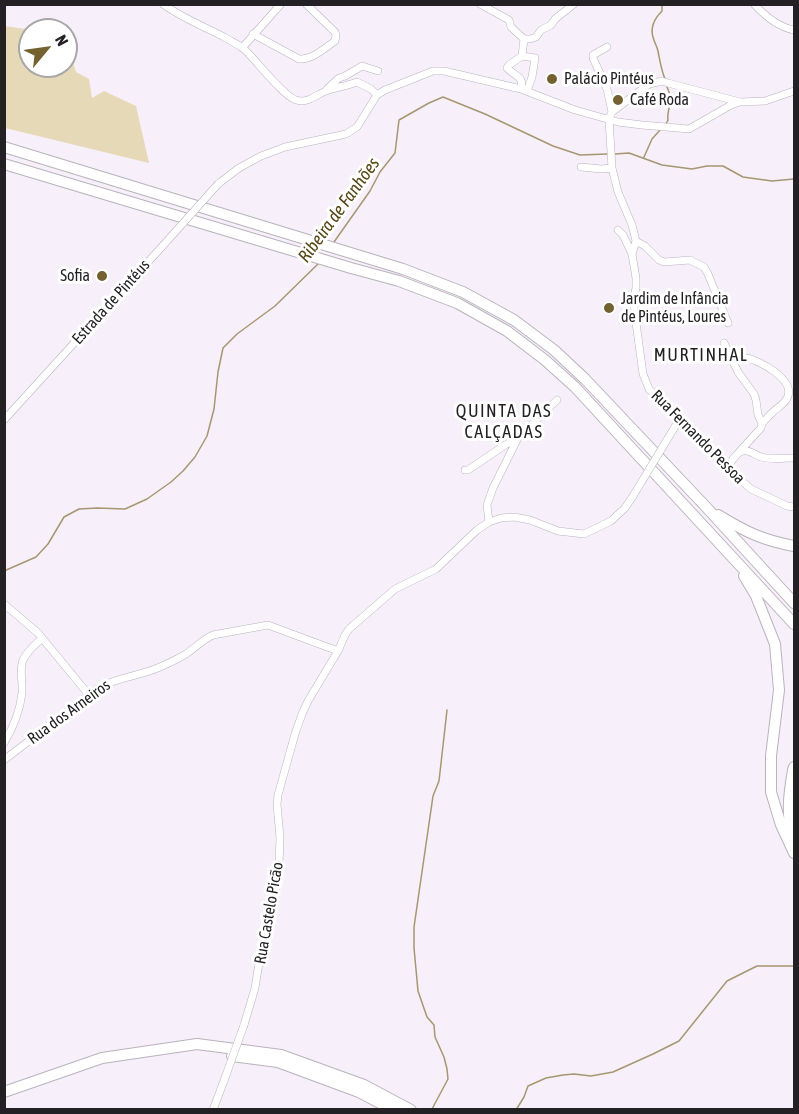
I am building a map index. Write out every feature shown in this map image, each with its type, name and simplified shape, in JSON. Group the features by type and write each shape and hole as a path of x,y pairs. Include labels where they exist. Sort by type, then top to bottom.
{"highway":[{"path":"4,147 403,268 463,292 514,320 554,350 585,379 795,603"},
{"path":"4,164 399,281 457,303 507,331 575,387 795,624"},
{"path":"707,508 749,533 773,542 795,546"},
{"path":"733,558 756,596 775,644 779,690 771,756 771,792 781,825 795,853"},
{"path":"795,767 788,801 789,827 795,842"},
{"path":"795,791 793,802 795,825"},
{"path":"4,1092 102,1058 197,1044 281,1055 363,1085 411,1110"},
{"path":"4,1099 103,1065 196,1051 278,1062 359,1092 393,1110"}],"street":[{"path":"163,4 179,16 242,48 286,93 296,100 312,98 325,91 339,78 362,66 378,71"},
{"path":"242,48 281,4"},
{"path":"253,34 299,59 311,57 335,41 336,35 306,4"},
{"path":"480,4 509,20 511,27 524,39 536,37 541,30 551,25 574,4"},
{"path":"754,4 768,19 790,30 795,30"},
{"path":"522,56 524,39"},
{"path":"607,46 593,55 593,58 608,89 612,112"},
{"path":"522,56 535,58 532,77 524,90 520,77 507,68 522,56"},
{"path":"325,91 357,82 377,95 433,71 444,71 524,90 575,110 618,122 682,129 689,129 731,105 740,102 765,101 795,91"},
{"path":"633,254 636,241 618,192 612,164 609,119 612,112 649,84 665,82 740,102"},
{"name":"Estrada de Pintéus","path":"4,420 218,184 239,168 261,156 285,147 346,134 357,127 377,95"},
{"path":"581,167 602,169 612,164"},
{"path":"618,230 633,254"},
{"path":"636,241 664,262 690,260 704,267 728,323"},
{"name":"Rua Fernando Pessoa","path":"633,254 636,278 633,301 643,374 649,388 727,468 751,489 787,506 795,507"},
{"path":"724,343 738,372 754,394 762,423"},
{"path":"727,468 761,429 762,423 788,396 787,387 778,374 766,365 745,357 733,361"},
{"path":"465,470 518,438 557,400"},
{"path":"518,438 490,496 487,505 489,522 514,517 531,520 558,531 584,534 611,521 626,508 679,420"},
{"path":"739,453 748,451 761,457 795,458"},
{"name":"Rua Castelo Picão","path":"213,1110 255,988 278,872 280,838 278,795 295,734 308,701 349,629 395,589 436,569 477,530 489,522"},
{"path":"4,604 38,633 89,694"},
{"name":"Rua dos Arneiros","path":"4,760 98,688 112,680 163,666 213,635 268,625 338,651"},
{"path":"4,743 11,732 19,708 22,693 20,668 24,657 42,638"}],"shaded area":[{"path":"4,26 18,28 18,78 78,78 78,73 89,79 92,98 104,91 136,106 149,163 5,128"}],"waterway":[{"path":"662,4 662,11 654,23 652,33 665,79"},
{"path":"665,125 668,120 670,100 667,87"},
{"name":"Ribeira de Fanhões","path":"334,242 395,153 399,120 443,97 553,146 580,155 607,154"},
{"path":"644,157 652,139 660,130"},
{"name":"Ribeira de Fanhões","path":"615,154 629,153 662,165 692,169 723,166 743,177 772,181 794,179"},
{"name":"Ribeira de Fanhões","path":"4,571 36,557 48,544 64,517 79,509 125,509 147,499 183,471 195,457 207,436 214,409 223,348 237,334 275,306 319,263"},
{"path":"432,1109 448,1079 444,1057 435,1037 434,1025 427,1017 418,991 414,927 433,796 439,781 447,710"},
{"path":"516,1110 528,1086 546,1078 574,1074 591,1076 613,1072 679,1041 727,981 757,966 794,966"}],"place":[{"name":"Palácio Pintéus","path":"552,79"},
{"name":"Café Roda","path":"618,100"},
{"name":"Sofia","path":"102,276"},
{"name":"Jardim de Infância de Pintéus, Loures","path":"609,308"}],"district":[{"name":"MURTINHAL","path":"701,355"},
{"name":"QUINTA DAS CALÇADAS","path":"504,421"}]}
